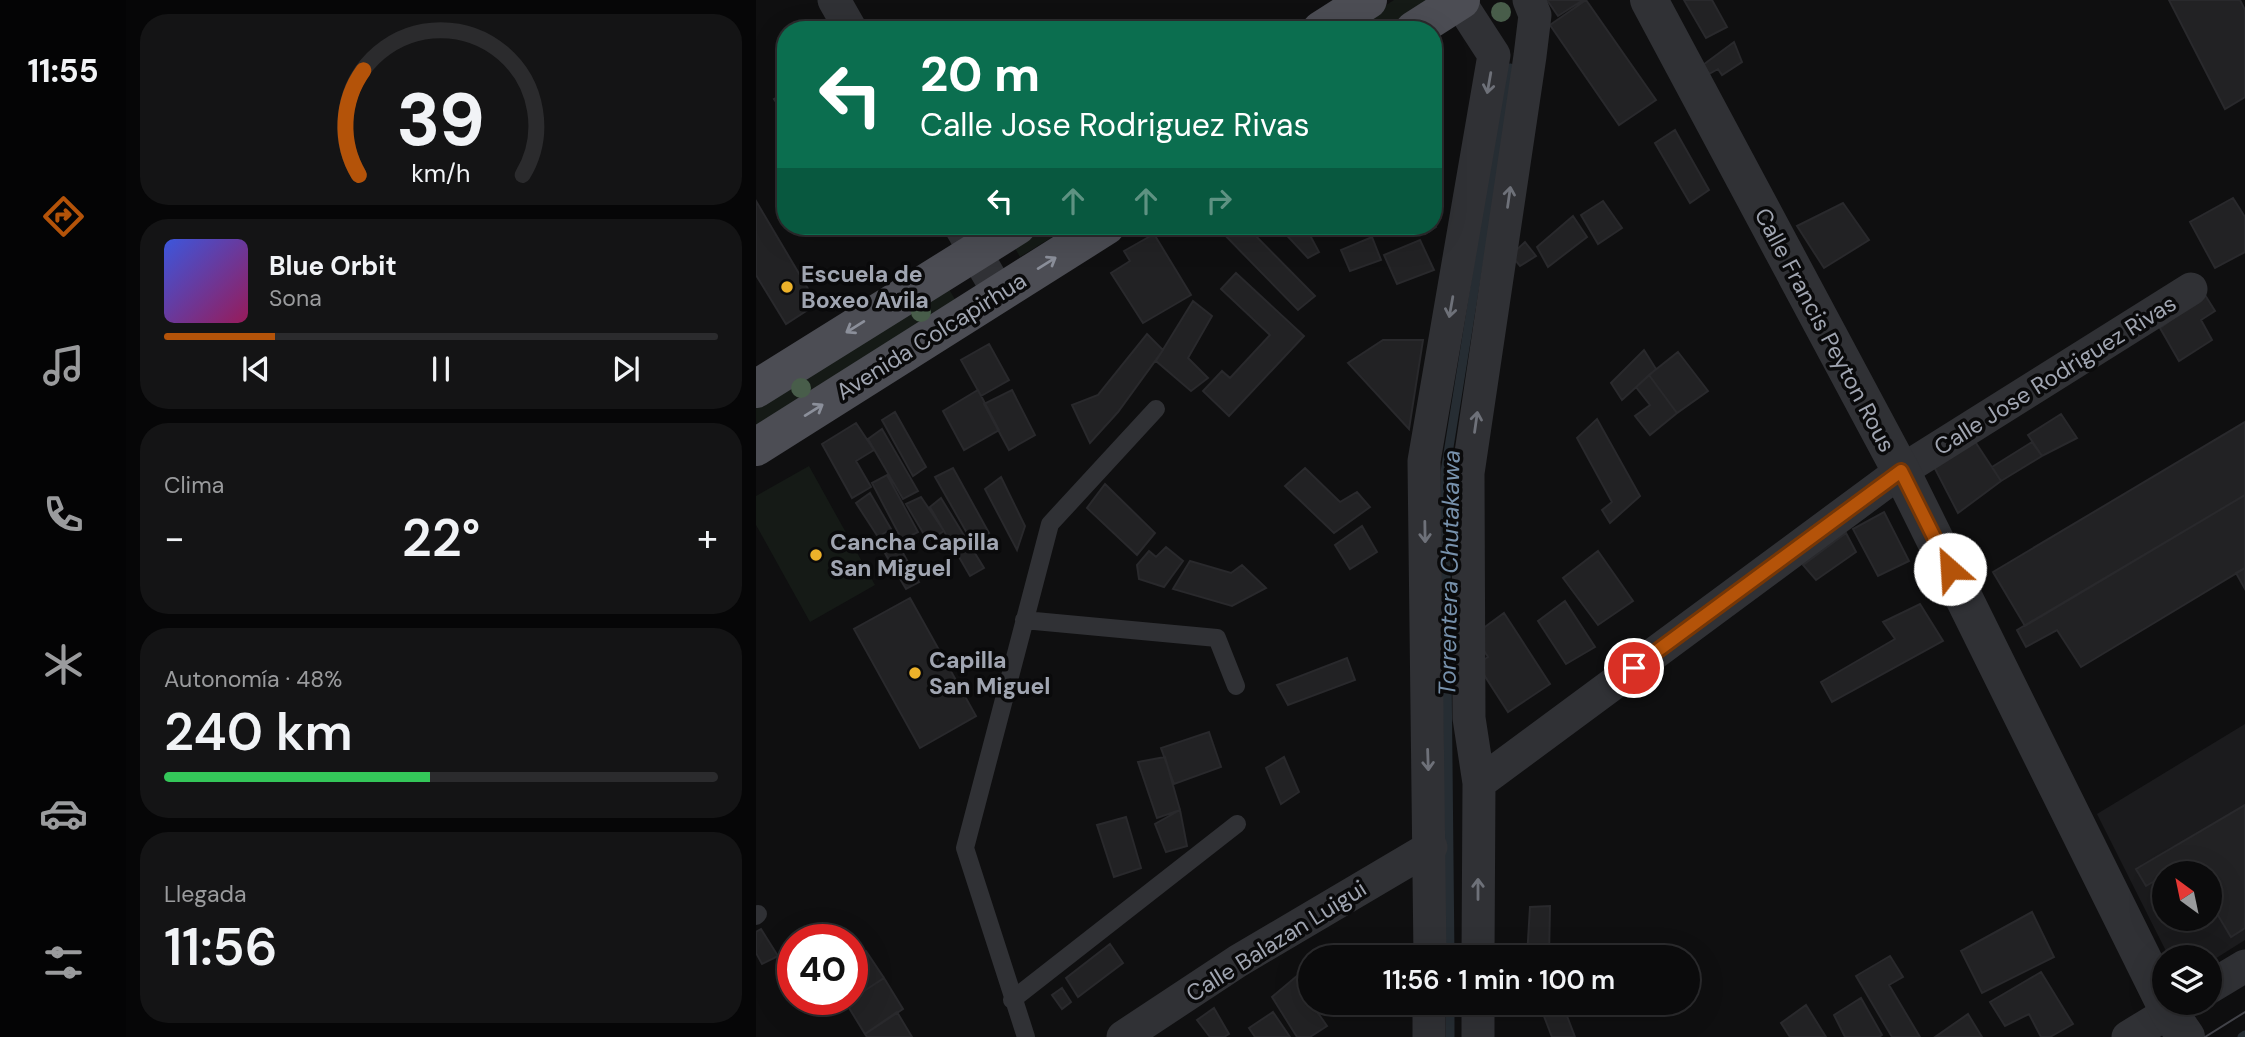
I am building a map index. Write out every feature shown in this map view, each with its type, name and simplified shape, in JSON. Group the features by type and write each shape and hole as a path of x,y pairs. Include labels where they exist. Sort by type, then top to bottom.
{"main road":[{"path":"1335,21 1368,0"},
{"path":"1428,21 1460,1"},
{"name":"Avenida Colcapirhua","path":"756,447 1092,235"},
{"name":"Avenida Colcapirhua","path":"756,389 968,239"}],"street":[{"path":"834,0 846,21"},
{"path":"1478,945 1479,783 1469,718 1468,473 1530,56 1535,15 1529,0"},
{"name":"Calle Francis Peyton Rous","path":"1648,0 1901,471 2180,1017"},
{"path":"1430,945 1431,847 1424,461 1494,55 1460,1"},
{"path":"968,239 999,293"},
{"name":"Calle Jose Rodriguez Rivas","path":"1479,783 1901,471 2190,289"},
{"name":"Calle Balazan Luigui","path":"1124,1037 1238,961 1431,847"},
{"path":"2222,980 2245,966"},
{"path":"1429,1015 1429,1037"},
{"path":"1478,1015 1478,1037"},
{"path":"2128,1037 2180,1017"}],"lane":[{"path":"1026,1037 965,848 1050,524 1156,409"},
{"path":"1024,620 1217,638 1236,686"},
{"path":"1012,1000 1237,824"}],"shaded area":[{"path":"1394,0 1429,0 1396,21 1361,21"},
{"path":"1025,235 1055,235 1020,257 1012,243"},
{"path":"947,286 956,301 756,428 756,407"},
{"name":"Cancha Capilla San Miguel","path":"809,466 875,585 810,622 756,525 756,496"},
{"path":"2245,724 2245,940 2222,954 2222,945 2163,945 2156,931 2222,931 2222,861 2152,861 2152,923 2097,814"}],"building":[{"path":"1547,0 1583,0 1558,16"},
{"path":"1586,0 1656,100 1619,125 1550,25"},
{"path":"1684,0 1712,0 1727,27 1706,38"},
{"path":"2169,0 2240,0 2245,10 2245,97 2225,109"},
{"path":"1734,42 1742,62 1722,75 1718,69 1709,74 1703,65"},
{"path":"1675,130 1709,190 1690,203 1655,143"},
{"path":"2233,198 2245,217 2245,252 2215,268 2190,222"},
{"path":"756,201 817,304 786,324 756,275"},
{"path":"1603,201 1622,228 1598,244 1581,215"},
{"path":"1843,203 1869,240 1824,268 1797,226"},
{"path":"1573,216 1587,237 1548,267 1537,247"},
{"path":"1155,235 1191,295 1143,323 1111,273 1130,261 1124,251"},
{"path":"1225,235 1255,235 1315,296 1298,310"},
{"path":"1286,235 1310,235 1319,252 1308,258"},
{"path":"1372,237 1381,260 1350,271 1341,250"},
{"path":"1420,240 1434,270 1397,284 1384,255"},
{"path":"1525,242 1536,256 1520,266 1511,255"},
{"path":"1236,273 1304,336 1229,416 1203,391 1222,371 1230,378 1270,335 1221,289"},
{"path":"2205,295 2215,311 2201,320 2212,340 2179,361 2160,328"},
{"path":"1193,301 1212,316 1188,358 1208,378 1191,391 1156,361"},
{"path":"1147,334 1163,350 1118,412 1090,443 1072,405 1098,395"},
{"path":"1383,340 1423,340 1409,429 1348,363"},
{"path":"989,344 1009,380 981,396 961,360"},
{"path":"1644,350 1656,369 1622,400 1611,383"},
{"path":"1678,352 1708,391 1677,413 1649,375"},
{"path":"1649,375 1677,413 1650,435 1635,416 1650,405 1636,387"},
{"path":"978,390 999,430 964,450 943,411"},
{"path":"1012,390 1035,435 1009,450 984,404"},
{"path":"895,412 926,467 913,476 882,420"},
{"path":"2061,414 2077,438 2042,456 2028,435"},
{"path":"1597,419 1640,496 1610,523 1602,510 1612,502 1577,438"},
{"path":"2245,422 2245,495 2025,626 1993,572"},
{"path":"856,423 874,450 856,461 871,487 852,498 822,444"},
{"path":"882,429 918,491 903,499 868,439"},
{"path":"1974,440 2001,481 1958,513 1932,463"},
{"path":"2032,442 2042,456 2001,481 1992,467"},
{"path":"953,468 989,533 971,540 935,477"},
{"path":"1305,468 1340,502 1357,492 1370,507 1334,533 1285,486"},
{"path":"887,475 918,532 902,540 872,483"},
{"path":"1001,477 1025,526 1017,550 985,489"},
{"path":"1105,484 1155,533 1137,555 1087,508"},
{"path":"870,493 891,529 878,537 856,503"},
{"path":"2245,495 2245,568 2081,667 2057,630 2026,647 2017,630"},
{"path":"921,497 944,531 928,541 906,504"},
{"path":"941,498 984,568 970,576 930,507"},
{"path":"1884,512 1909,561 1878,576 1853,529"},
{"path":"1362,526 1377,552 1350,569 1335,545"},
{"path":"1846,533 1856,552 1816,580 1803,565"},
{"path":"893,535 919,582 906,589 879,543"},
{"path":"1166,547 1183,561 1164,587 1139,579 1137,565 1149,551 1156,557"},
{"path":"1598,551 1633,601 1598,625 1563,578"},
{"path":"1190,561 1231,573 1242,565 1266,588 1232,606 1173,589"},
{"path":"2245,568 2245,589 2236,573"},
{"name":"Capilla San Miguel","path":"910,598 976,716 920,748 854,629"},
{"path":"1565,601 1595,647 1566,664 1538,621"},
{"path":"1920,604 1943,641 1832,702 1821,682 1895,639 1883,622"},
{"path":"1504,613 1550,684 1508,712 1477,664 1488,657 1474,635"},
{"path":"1347,658 1355,680 1288,705 1277,685"},
{"path":"1209,732 1221,767 1174,784 1161,748"},
{"path":"1165,757 1180,810 1157,818 1138,762"},
{"path":"1284,757 1299,792 1281,804 1266,768"},
{"path":"2245,805 2245,928 2231,937 2222,922 2222,861 2152,861 2152,882 2146,886 2136,869"},
{"path":"1180,810 1187,846 1166,852 1155,824"},
{"path":"1126,817 1141,868 1114,877 1097,825"},
{"path":"1550,906 1549,945 1528,945 1530,907"},
{"path":"2032,912 2054,957 1982,993 1961,951"},
{"path":"761,929 777,954 762,964 756,953 756,932"},
{"path":"1110,944 1123,963 1078,997 1066,978"},
{"path":"868,954 884,978 868,988"},
{"path":"1890,956 1903,977 1889,985 1920,1037 1892,1037 1856,976"},
{"path":"2041,972 2073,1024 2050,1037 2041,1037 2029,1014 2005,1026 1990,1002"},
{"path":"1298,975 1298,1015 1319,1015 1327,1026 1310,1037 1297,1037 1272,997"},
{"path":"884,978 903,1009 865,1034 853,1015 868,1015 868,989"},
{"path":"1062,988 1071,1002 1062,1009 1052,995"},
{"path":"1861,998 1882,1035 1879,1037 1845,1037 1834,1015"},
{"path":"1806,1005 1826,1037 1790,1037 1781,1023"},
{"path":"1214,1008 1229,1034 1224,1037 1210,1037 1197,1020"},
{"path":"897,1012 912,1037 867,1037 865,1034"},
{"path":"1273,1012 1290,1037 1255,1037 1249,1028"},
{"path":"1968,1014 1982,1037 1935,1037"},
{"path":"1544,1015 1567,1015 1575,1037 1552,1037"}],"waterway":[{"name":"Torrentera Chutakawa","path":"1450,945 1445,472 1510,68"},
{"name":"Torrentera Chutakawa","path":"1450,1015 1450,1037"}],"tram line":[{"path":"2205,1037 2245,1012"}],"place":[{"name":"Escuela de Boxeo Avila","path":"787,287"},
{"name":"Cancha Capilla San Miguel","path":"816,555"},
{"name":"Capilla San Miguel","path":"915,673"}],"route":[{"path":"1634,668 1901,471 1950,569"}]}
